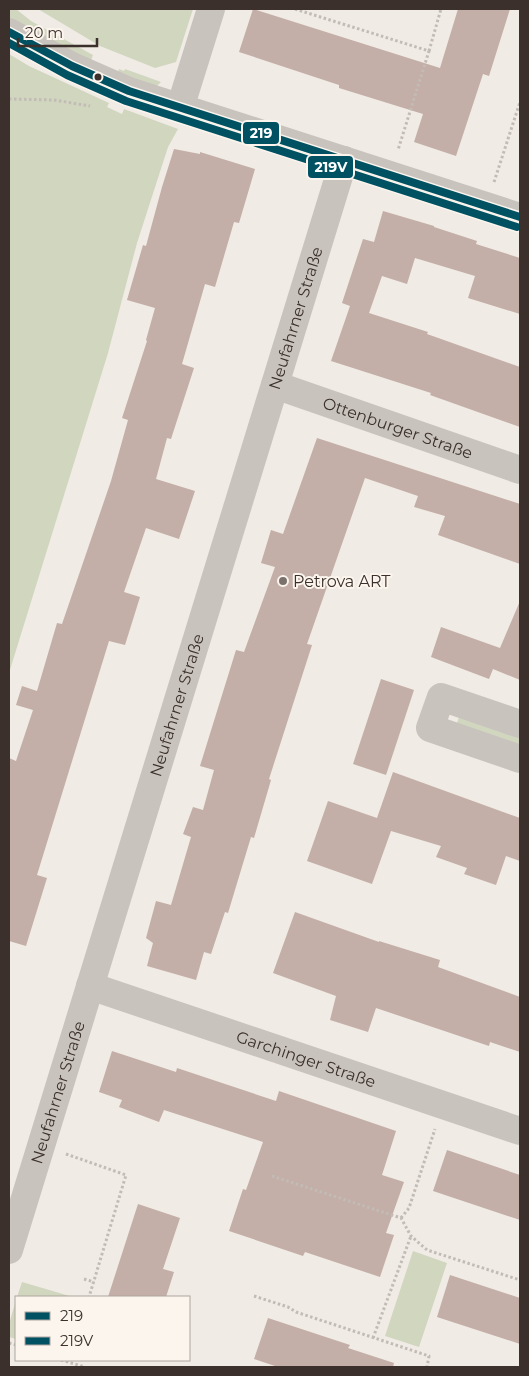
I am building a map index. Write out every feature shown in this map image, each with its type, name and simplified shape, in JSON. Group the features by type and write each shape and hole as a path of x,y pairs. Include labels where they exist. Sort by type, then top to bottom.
{"street":[{"path":"180,108 211,9"},
{"path":"9,32 72,66 114,85 520,217"},
{"name":"Neufahrner Straße","path":"9,1250 344,160"},
{"name":"Ottenburger Straße","path":"275,385 520,470"},
{"path":"520,724 441,697 430,728 520,759"},
{"name":"Garchinger Straße","path":"90,986 520,1130"}],"path":[{"path":"295,9 429,51"},
{"path":"391,175 441,9"},
{"path":"9,98 54,100 104,108 114,85"},
{"path":"486,206 520,102"},
{"path":"401,1218 409,1208 444,1105"},
{"path":"41,1146 126,1175 89,1296"},
{"path":"272,1176 401,1218 411,1236 427,1250 520,1280"},
{"path":"374,1338 411,1236"},
{"path":"84,1279 94,1282"},
{"path":"254,1296 288,1307 296,1312 429,1356 427,1367"},
{"path":"70,1361 85,1367"}],"green space":[{"path":"9,9 16,9 31,21 93,55 90,63 9,19"},
{"path":"38,9 193,9 176,62 155,68 100,46"},
{"path":"9,54 29,66 109,103 107,107 122,114 124,109 178,129 168,147 137,243 108,353 9,673"},
{"path":"119,69 124,71 125,69 161,82 157,86 144,83 118,72"},
{"path":"460,714 520,735 520,747 456,726"},
{"path":"413,1251 447,1263 419,1347 385,1336"},
{"path":"22,1282 70,1296 17,1296"},
{"path":"15,1303 15,1339 9,1337 9,1324"}],"building":[{"path":"253,9 440,68 458,9 510,9 489,76 483,74 456,156 414,142 423,114 339,88 339,85 239,52"},
{"path":"174,149 200,154 200,152 255,169 239,223 234,222 215,287 205,284 182,364 194,368 171,439 167,438 156,479 195,491 179,539 146,528 124,592 140,597 125,645 109,641 37,875 47,878 26,946 9,941 9,758 16,761 33,710 16,705 22,686 37,691 57,623 62,624 111,481 128,420 122,418 147,341 155,308 127,300 143,245 146,246"},
{"path":"383,211 434,226 477,241 476,244 520,258 520,314 468,298 475,276 415,258 407,284 382,276 369,313 428,332 427,334 520,367 520,427 430,395 431,393 331,361 350,306 342,303 363,239 374,242"},
{"path":"317,438 520,504 520,564 438,535 445,516 414,507 418,496 365,478 307,644 312,645 269,779 271,780 254,838 251,837 228,913 225,912 211,954 204,952 196,980 147,966 153,943 146,938 156,901 171,905 191,837 183,834 193,807 203,810 214,770 200,766 236,650 244,652 275,567 261,563 271,530 283,534"},
{"path":"520,601 520,680 493,669 489,679 431,657 441,627 500,648"},
{"path":"381,679 414,690 386,775 353,764"},
{"path":"393,772 520,818 520,861 506,856 496,885 464,874 467,868 436,857 441,846 391,831 372,884 307,861 328,801 377,818"},
{"path":"295,912 379,942 440,960 438,967 520,997 520,1052 490,1042 489,1046 376,1008 368,1032 330,1020 336,996 273,973"},
{"path":"112,1051 176,1072 177,1068 276,1101 279,1091 396,1131 382,1175 404,1182 386,1233 394,1235 380,1277 305,1252 303,1256 229,1231 243,1189 246,1190 263,1142 164,1110 159,1122 119,1107 122,1100 99,1092"},
{"path":"447,1150 520,1175 520,1220 433,1191"},
{"path":"138,1204 180,1218 163,1269 174,1272 166,1296 108,1296"},
{"path":"450,1275 520,1298 520,1344 437,1317"},
{"path":"268,1318 350,1345 348,1348 394,1363 393,1367 278,1367 254,1359"}],"transit line":[{"name":"219","path":"9,32 72,66 129,91 520,217"},
{"name":"219V","path":"9,43 67,75 126,101 517,227"}],"place":[{"name":"Petrova ART","path":"283,581"}]}
